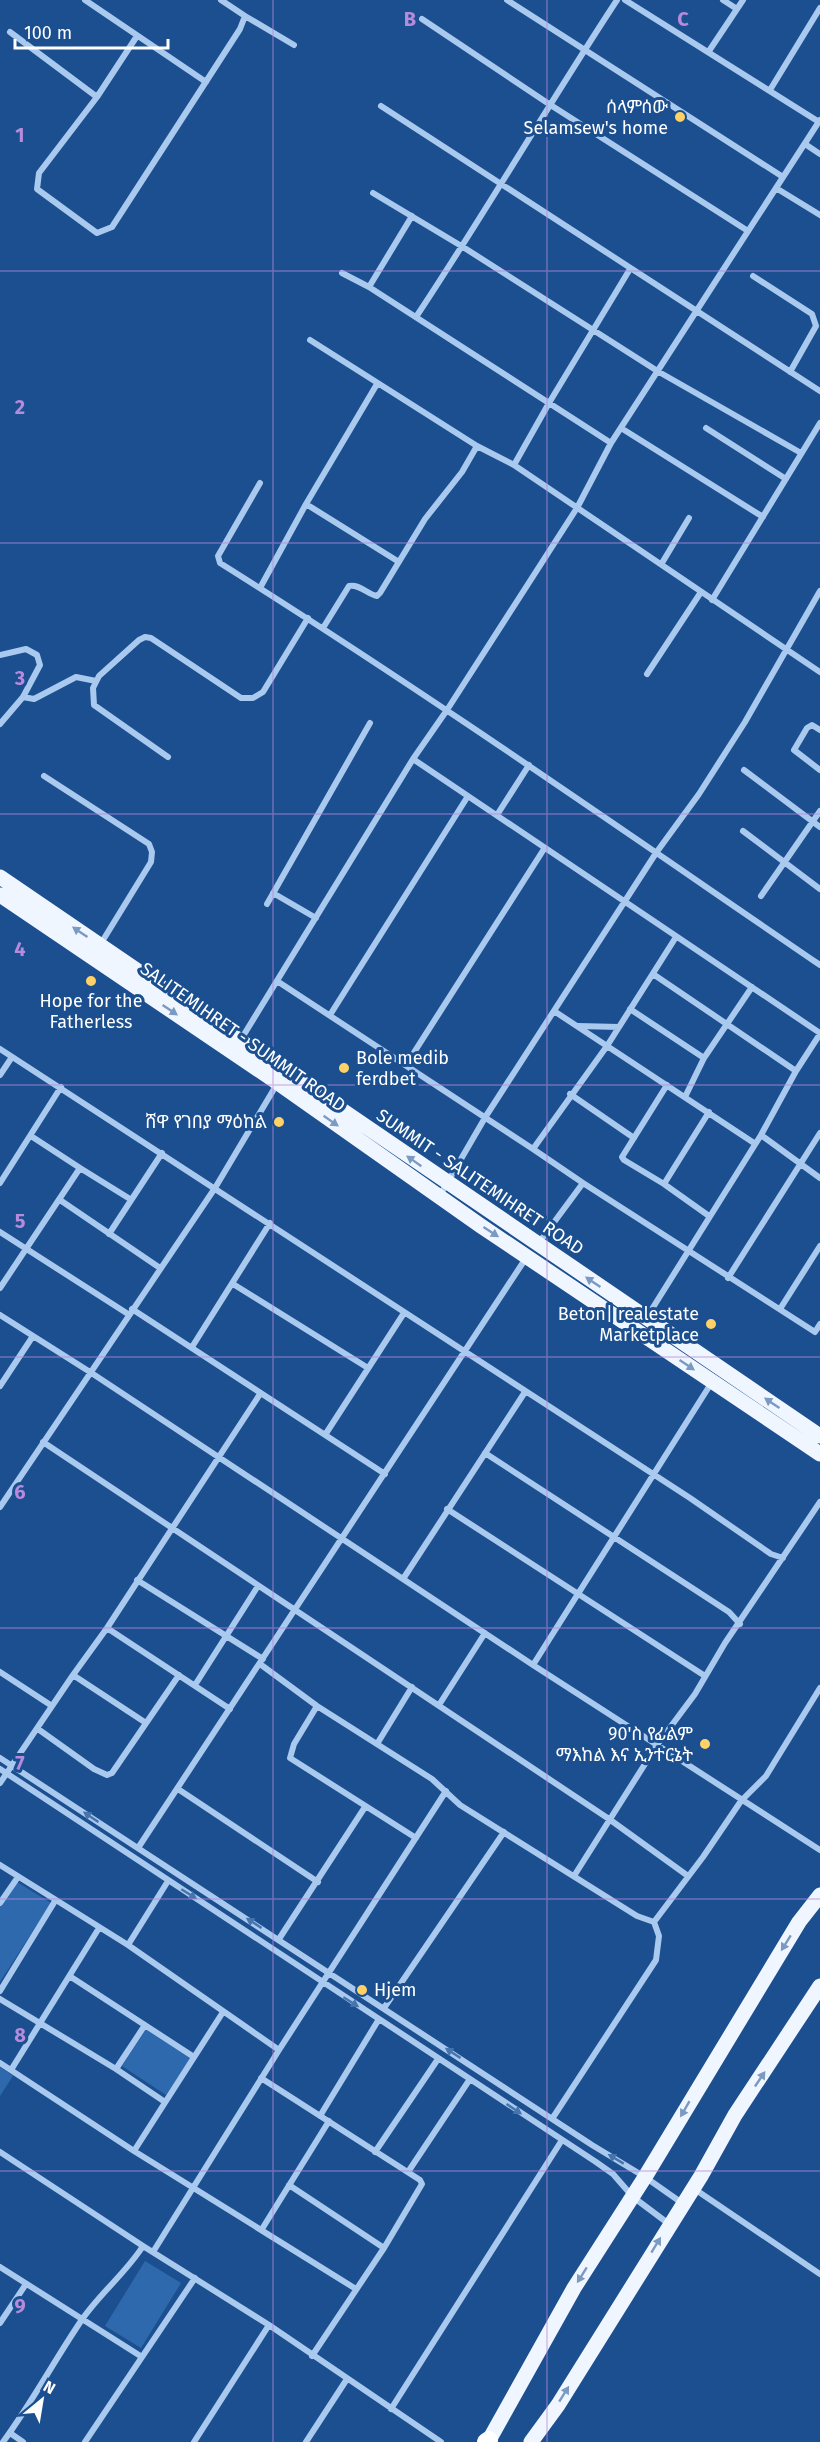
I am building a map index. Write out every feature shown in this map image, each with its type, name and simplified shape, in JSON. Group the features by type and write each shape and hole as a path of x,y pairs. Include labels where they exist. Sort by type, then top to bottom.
{"main road":[{"name":"SUMMIT - SALITEMIHRET ROAD","path":"0,877 240,1041 443,1190"},
{"name":"SALITEMIHRET - SUMMIT ROAD","path":"0,895 278,1083 533,1250 713,1382 820,1454"},
{"name":"SUMMIT - SALITEMIHRET ROAD","path":"533,1250 647,1317 820,1437"},
{"path":"488,2441 569,2296 633,2197 799,1922 820,1895"},
{"path":"531,2442 563,2397 693,2188 735,2115 820,1986"}],"street":[{"path":"85,0 206,82"},
{"path":"221,0 294,45"},
{"path":"507,0 783,177"},
{"path":"416,317 463,247 549,104 616,0"},
{"path":"240,1041 412,759 447,710 577,508 611,443 819,121 625,0"},
{"path":"723,0 737,9"},
{"path":"709,51 743,0"},
{"path":"770,90 820,8"},
{"path":"137,36 97,97 39,173 36,183 37,189 97,233 112,227 237,34 245,16"},
{"path":"422,19 549,104 748,231"},
{"path":"10,33 97,97"},
{"path":"381,106 820,391"},
{"path":"805,144 820,154"},
{"path":"776,188 820,215"},
{"path":"373,193 463,247 658,372 801,453"},
{"path":"369,287 412,216"},
{"path":"514,465 630,269"},
{"path":"342,273 369,287 611,443"},
{"path":"753,276 812,314 815,319 816,326 790,372"},
{"path":"310,340 477,446 514,465 820,672"},
{"path":"260,588 306,504 377,384"},
{"path":"712,600 820,423"},
{"path":"621,428 763,517"},
{"path":"706,428 786,479"},
{"path":"323,628 349,586 355,585 377,596 425,519 462,472 477,446"},
{"path":"260,483 218,560 529,765 820,965"},
{"path":"306,504 399,562"},
{"path":"662,564 689,518"},
{"path":"443,1190 486,1116 656,852 699,794 734,740 820,591"},
{"path":"647,674 701,592"},
{"path":"168,757 94,705 93,688 96,681 144,637 159,643 241,698 253,698 263,692 308,618"},
{"path":"0,656 26,649 37,655 40,665 23,697 0,724"},
{"path":"23,697 34,699 76,677 96,681"},
{"path":"267,904 370,723"},
{"path":"820,730 812,725 807,728 794,750 820,770"},
{"path":"412,759 820,1034 796,1071 761,1135 647,1317"},
{"path":"497,815 529,765"},
{"path":"744,770 820,827"},
{"path":"44,776 149,844 152,852 151,862 100,945"},
{"path":"330,1015 468,796"},
{"path":"761,896 820,811"},
{"path":"743,831 820,889"},
{"path":"406,1065 544,849"},
{"path":"273,893 316,918"},
{"path":"534,1149 570,1094 607,1046 676,937"},
{"path":"653,974 796,1071"},
{"path":"277,981 486,1116 728,1278 817,1334 820,1324"},
{"path":"685,1097 705,1058 752,987"},
{"path":"630,1009 705,1058"},
{"path":"554,1011 754,1143"},
{"path":"578,1026 618,1027"},
{"path":"0,1049 270,1223 771,1554 783,1558"},
{"path":"0,1075 12,1057"},
{"path":"0,1508 130,1311 215,1188 278,1083"},
{"path":"667,1085 622,1157 624,1161 664,1184 709,1216"},
{"path":"0,1183 60,1086"},
{"path":"570,1094 634,1138"},
{"path":"664,1184 709,1113"},
{"path":"728,1278 820,1133"},
{"path":"761,1135 820,1178"},
{"path":"31,1136 130,1199"},
{"path":"109,1234 162,1153"},
{"path":"0,1288 80,1168"},
{"path":"138,1848 464,1351 533,1250 583,1183"},
{"path":"60,1200 160,1268"},
{"path":"192,1347 270,1223"},
{"path":"0,1232 192,1347 260,1394 385,1474"},
{"path":"780,1309 820,1246"},
{"path":"233,1284 368,1368"},
{"path":"325,1435 404,1313"},
{"path":"0,1315 90,1372 485,1634 820,1850"},
{"path":"0,1386 33,1336"},
{"path":"533,1665 713,1382"},
{"path":"403,1579 525,1392"},
{"path":"0,1783 107,1628 260,1394"},
{"path":"43,1442 609,1819 688,1876"},
{"path":"485,1453 729,1612 740,1624"},
{"path":"574,1876 657,1745 694,1694 820,1502"},
{"path":"447,1509 705,1676"},
{"path":"137,1580 226,1636 317,1706 432,1779 446,1791 452,1800 637,1916 654,1922"},
{"path":"195,1685 258,1586"},
{"path":"107,1628 230,1709"},
{"path":"439,1705 485,1634"},
{"path":"0,1672 52,1706"},
{"path":"73,1675 146,1723"},
{"path":"38,1729 83,1762 107,1775 112,1773 179,1675"},
{"path":"376,1744 412,1687"},
{"path":"654,1922 741,1801 766,1776 820,1688"},
{"path":"317,1706 294,1744 290,1758 416,1838"},
{"path":"0,1758 552,2119 645,2177 682,2204"},
{"path":"0,1769 612,2174 633,2197 669,2224"},
{"path":"178,1789 318,1882"},
{"path":"153,2252 261,2078 446,1791"},
{"path":"279,1939 365,1807"},
{"path":"384,2008 504,1832"},
{"path":"0,1865 128,1945 279,2050"},
{"path":"0,1903 18,1877"},
{"path":"128,1945 168,1881"},
{"path":"0,1991 55,1901"},
{"path":"552,2119 656,1960 659,1945 654,1922"},
{"path":"11,2070 71,1977 99,1928"},
{"path":"71,1977 194,2057"},
{"path":"0,1999 116,2069 165,2102"},
{"path":"134,2151 224,2012"},
{"path":"320,2116 380,2019"},
{"path":"116,2069 145,2025"},
{"path":"375,2152 438,2059"},
{"path":"0,2062 134,2151 357,2289"},
{"path":"261,2078 408,2172 422,2184 384,2248 312,2356"},
{"path":"408,2172 470,2079"},
{"path":"262,2229 329,2121"},
{"path":"391,2409 562,2140"},
{"path":"0,2152 269,2325 441,2442"},
{"path":"289,2185 384,2248"},
{"path":"693,2188 820,2274"},
{"path":"3,2442 81,2320 102,2292 136,2257 143,2246"},
{"path":"0,2267 142,2357"},
{"path":"85,2442 195,2277"},
{"path":"0,2323 26,2284"},
{"path":"194,2442 269,2325"},
{"path":"306,2442 347,2379"},
{"path":"10,2433 23,2442"}],"shaded area":[{"path":"17,1882 51,1903 0,1982 0,1907"},
{"path":"147,2028 191,2057 166,2095 122,2066"},
{"path":"0,2067 13,2076 0,2096"},
{"path":"145,2261 181,2283 141,2348 105,2326"}],"place":[{"name":"ሰላምሰው Selamsew's home","path":"680,117"},
{"name":"Hope for the Fatherless","path":"91,981"},
{"name":"Bole medib ferdbet","path":"344,1068"},
{"name":"ሸዋ የገበያ ማዕከል","path":"279,1122"},
{"name":"Beton| realestate Marketplace","path":"711,1324"},
{"name":"90'ስ የፊልም ማእከል እና ኢንተርኔት","path":"705,1744"},
{"name":"Hjem","path":"362,1990"}]}
